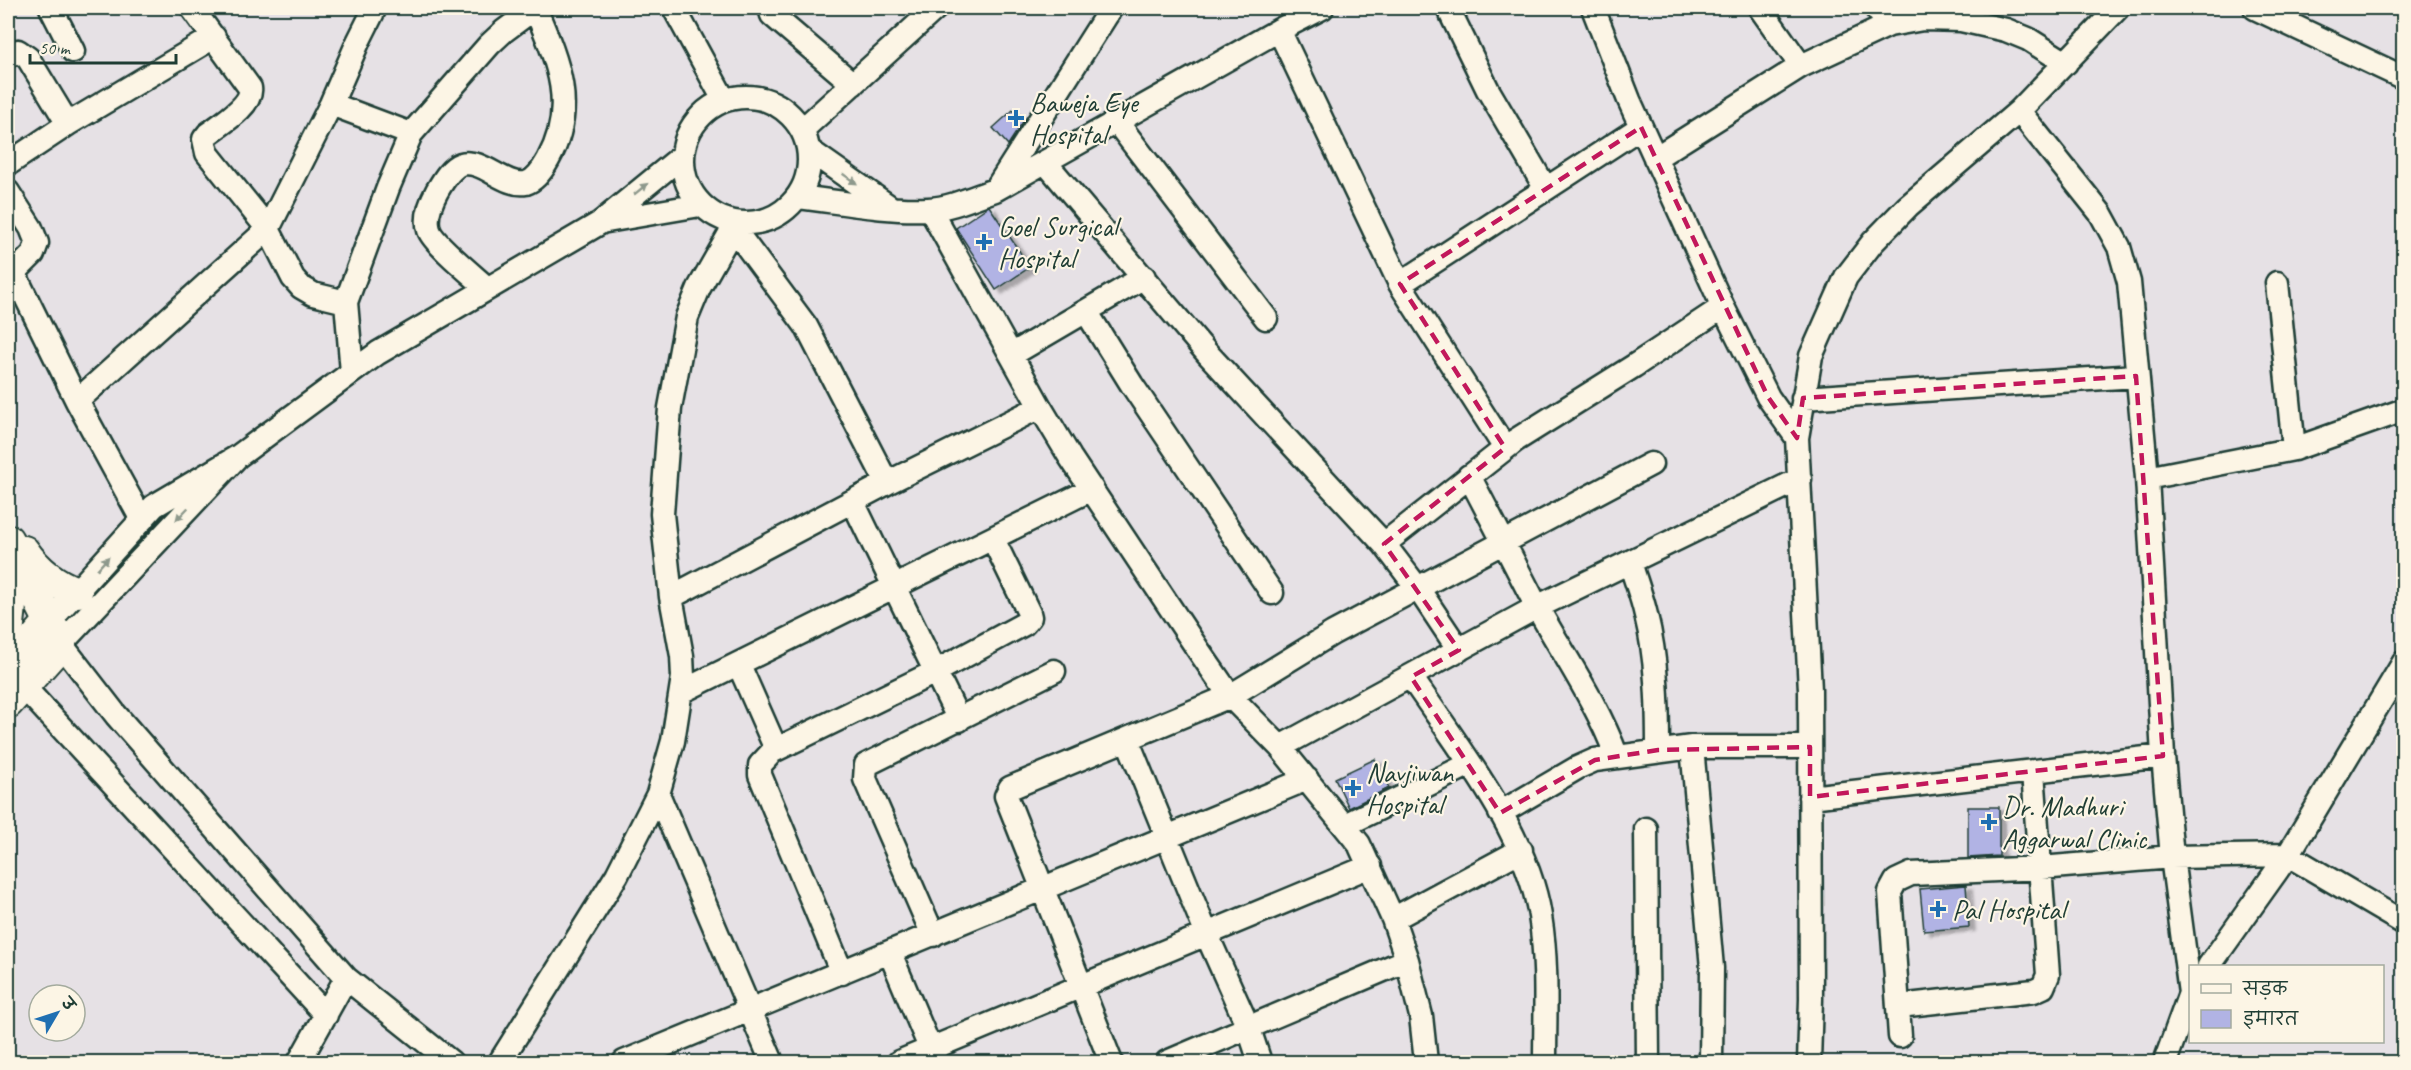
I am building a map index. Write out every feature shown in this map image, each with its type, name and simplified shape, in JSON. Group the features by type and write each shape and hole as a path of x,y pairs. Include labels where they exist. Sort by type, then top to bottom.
{"main road":[{"path":"9,540 55,633 13,686"},
{"path":"9,540 49,579 77,592"},
{"path":"8,634 13,587 9,540"}],"street":[{"path":"192,8 250,88 251,93 246,103 204,139 207,153 268,229 293,278 301,287 313,294 346,302"},
{"path":"77,401 268,229 331,104 375,8"},
{"path":"352,372 346,302 388,188 411,134 489,45 535,8 554,53 561,78 564,104 561,128 555,147 542,172 528,183 517,183 469,163 454,168 433,199 427,218 428,229 432,237 487,288"},
{"path":"674,8 724,100"},
{"path":"770,8 772,15 853,84"},
{"path":"735,226 767,221 798,197 808,176 806,140 853,84 936,8"},
{"path":"995,190 1111,8"},
{"path":"798,197 930,209 957,203 995,190 1279,30 1323,8"},
{"path":"1448,8 1488,90 1546,189"},
{"path":"1594,8 1641,127 1723,307 1768,397 1797,438"},
{"path":"1760,8 1801,66"},
{"path":"1809,1062 1811,999 1810,690 1797,438 1811,356 1846,277 1873,242 1908,206 2019,111 2118,8"},
{"path":"2255,8 2403,78"},
{"path":"58,10 73,51"},
{"path":"1655,158 1882,16 1923,20 1957,14 2028,39 2066,63"},
{"path":"1279,30 1400,285 1505,447"},
{"path":"8,164 68,124 214,37"},
{"path":"8,56 18,51 28,58 68,124"},
{"path":"55,633 77,592 154,506 237,457 378,353 600,223 682,156 696,120 724,100 741,96 766,99 788,112 806,140 891,207"},
{"path":"331,104 411,134"},
{"path":"2019,111 2101,214 2119,247 2129,282 2147,478 2163,756 2172,857 2189,985"},
{"path":"1116,121 1266,318"},
{"path":"1400,285 1641,127"},
{"path":"682,156 688,188 700,205 718,218 735,226 806,326 887,483"},
{"path":"1046,162 1207,353 1384,544 1419,590 1459,650"},
{"path":"8,192 31,228 37,243 33,254 11,275 142,520"},
{"path":"600,223 700,205"},
{"path":"930,209 1040,407 1230,696 1280,747 1345,825 1370,866 1393,919 1407,960 1421,1016 1426,1062"},
{"path":"500,1062 617,876 658,794 673,741 681,692 682,656 671,597 662,514 670,408 687,318 699,288 735,226"},
{"path":"1011,355 1144,277"},
{"path":"2277,283 2294,448"},
{"path":"1384,544 1505,447 1723,307"},
{"path":"1086,311 1132,385 1272,593"},
{"path":"1803,398 2136,376"},
{"path":"671,597 887,483 1040,407"},
{"path":"2147,478 2294,448 2403,410"},
{"path":"55,633 237,457"},
{"path":"1111,1062 1006,796 1008,791 1021,782 1230,696 1333,633 1419,590 1651,464"},
{"path":"1469,476 1538,607 1590,695 1617,756"},
{"path":"1280,747 1538,607 1800,479"},
{"path":"681,692 1092,489"},
{"path":"853,502 959,720"},
{"path":"842,973 760,775 760,765 763,759 776,749 935,672 1024,624 1030,617 993,538"},
{"path":"1630,562 1646,615 1653,650 1658,750"},
{"path":"55,633 116,715 346,978 451,1062"},
{"path":"2210,965 2288,855 2403,662"},
{"path":"739,665 776,749"},
{"path":"933,935 865,778 866,765 1054,671"},
{"path":"1411,677 1470,764 1521,850 1540,916 1544,969 1545,1062"},
{"path":"13,686 326,1015"},
{"path":"1127,739 1207,935 1249,1029 1260,1062"},
{"path":"1500,813 1595,760 1692,747 1810,747"},
{"path":"1692,747 1712,968 1711,1062"},
{"path":"1810,797 2163,756"},
{"path":"1345,825 1470,764"},
{"path":"1899,1006 2034,991 2043,987 2048,975 2033,772"},
{"path":"624,1062 1307,779"},
{"path":"658,794 772,1062"},
{"path":"1646,829 1648,1062"},
{"path":"1393,919 1521,850"},
{"path":"1900,1036 1890,892 1896,881 1911,874 2041,868 2172,857 2288,855 2403,923"},
{"path":"900,1062 933,1056 1082,985 1370,866"},
{"path":"890,953 933,1056"},
{"path":"1167,1062 1407,960"},
{"path":"299,1062 346,978"},
{"path":"2169,1061 2189,996"}],"highlighted area":[{"path":"1641,127 1768,397 1797,438 1803,398 2136,376 2163,756 1810,797 1810,747 1658,750 1595,760 1500,813 1411,677 1459,650 1384,544 1505,448 1400,284"}],"building":[{"path":"1013,110 1023,122 1008,145 993,128"},
{"path":"989,206 1030,267 996,290 956,228"},
{"path":"1375,759 1389,788 1349,808 1335,778"},
{"path":"1968,807 1999,807 1999,856 1968,858"},
{"path":"1966,885 1969,927 1924,931 1920,889"}],"place":[{"name":"Baweja Eye Hospital","path":"1016,118"},
{"name":"Goel Surgical Hospital","path":"984,242"},
{"name":"Navjiwan Hospital","path":"1353,788"},
{"name":"Dr. Madhuri Aggarwal Clinic","path":"1989,822"},
{"name":"Pal Hospital","path":"1938,909"}]}
